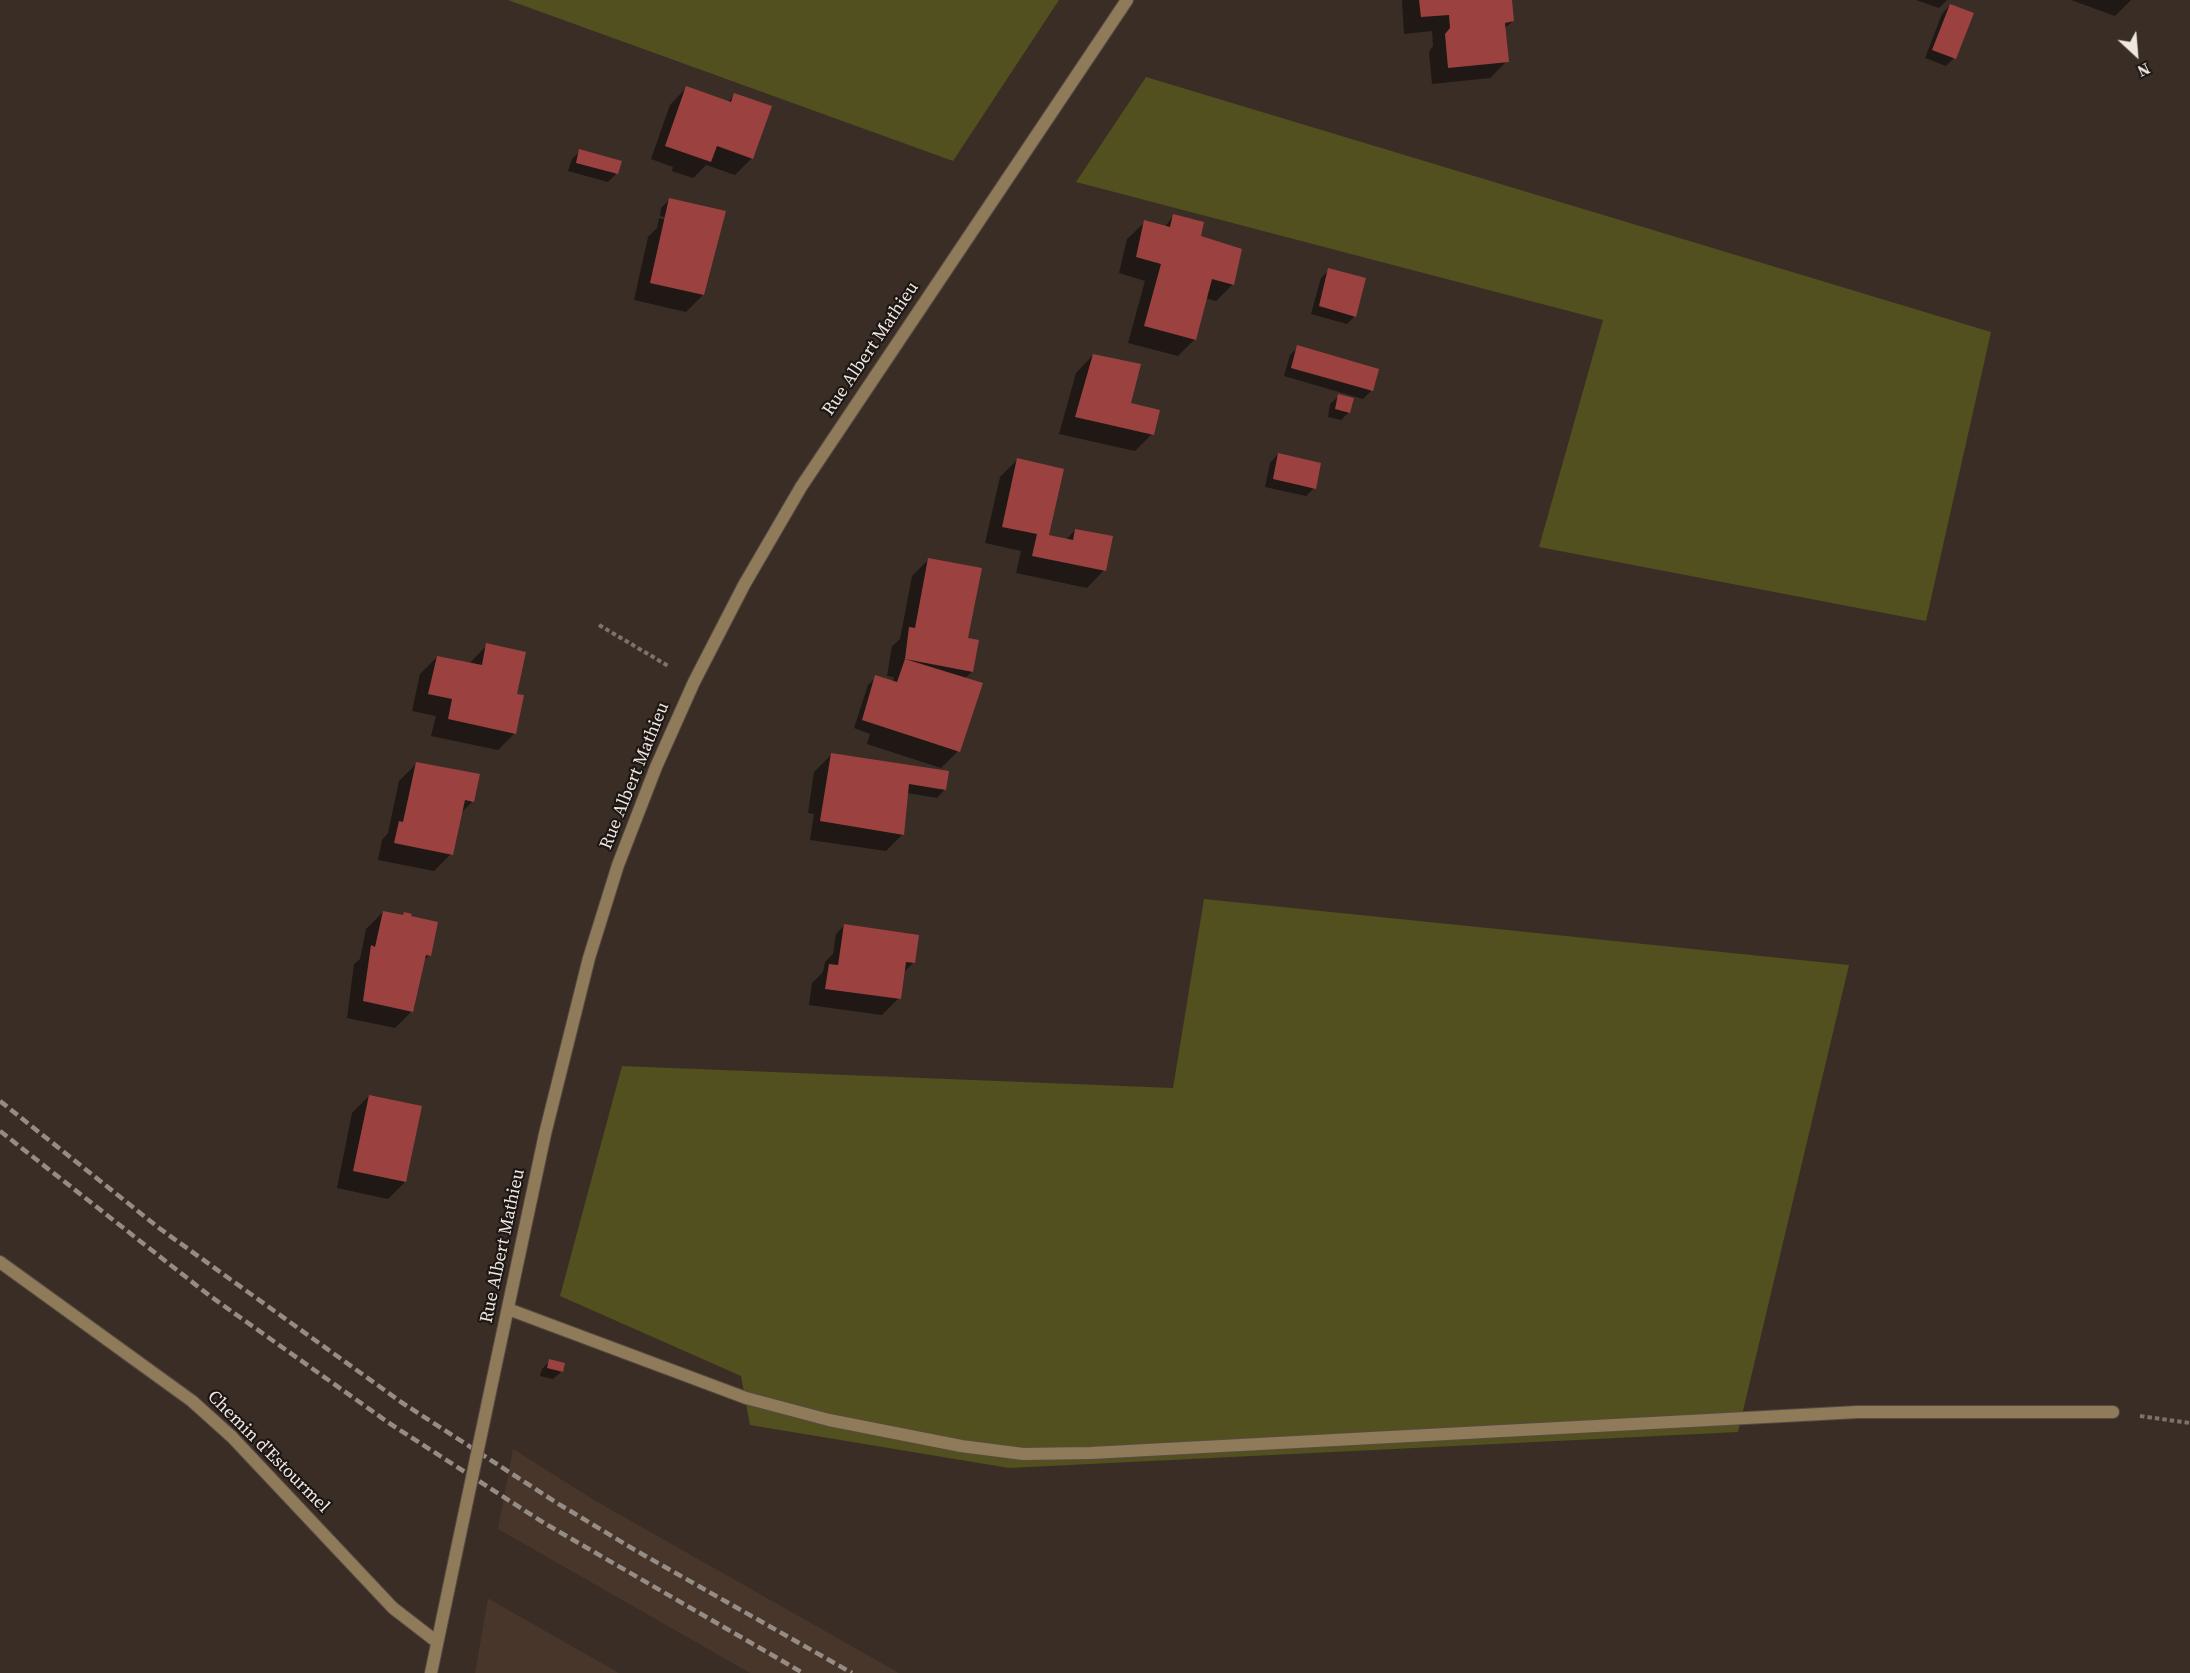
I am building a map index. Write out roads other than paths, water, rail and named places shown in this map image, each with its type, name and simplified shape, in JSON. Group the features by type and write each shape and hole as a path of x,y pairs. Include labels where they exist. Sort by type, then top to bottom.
{"street":[{"name":"Rue Albert Mathieu","path":"431,1673 559,1075 604,907 652,776 694,682 749,575 801,486 1127,0"},
{"name":"Chemin d'Estourmel","path":"0,1262 192,1401 232,1437 393,1608 438,1642"},
{"path":"508,1310 746,1398 840,1422 961,1446 1023,1454 1091,1453 1858,1412 2113,1412"}],"railway":[{"path":"0,1101 159,1228 401,1402 557,1503 635,1550 852,1673"},
{"path":"0,1131 210,1296 389,1423 544,1523 803,1673"}]}
